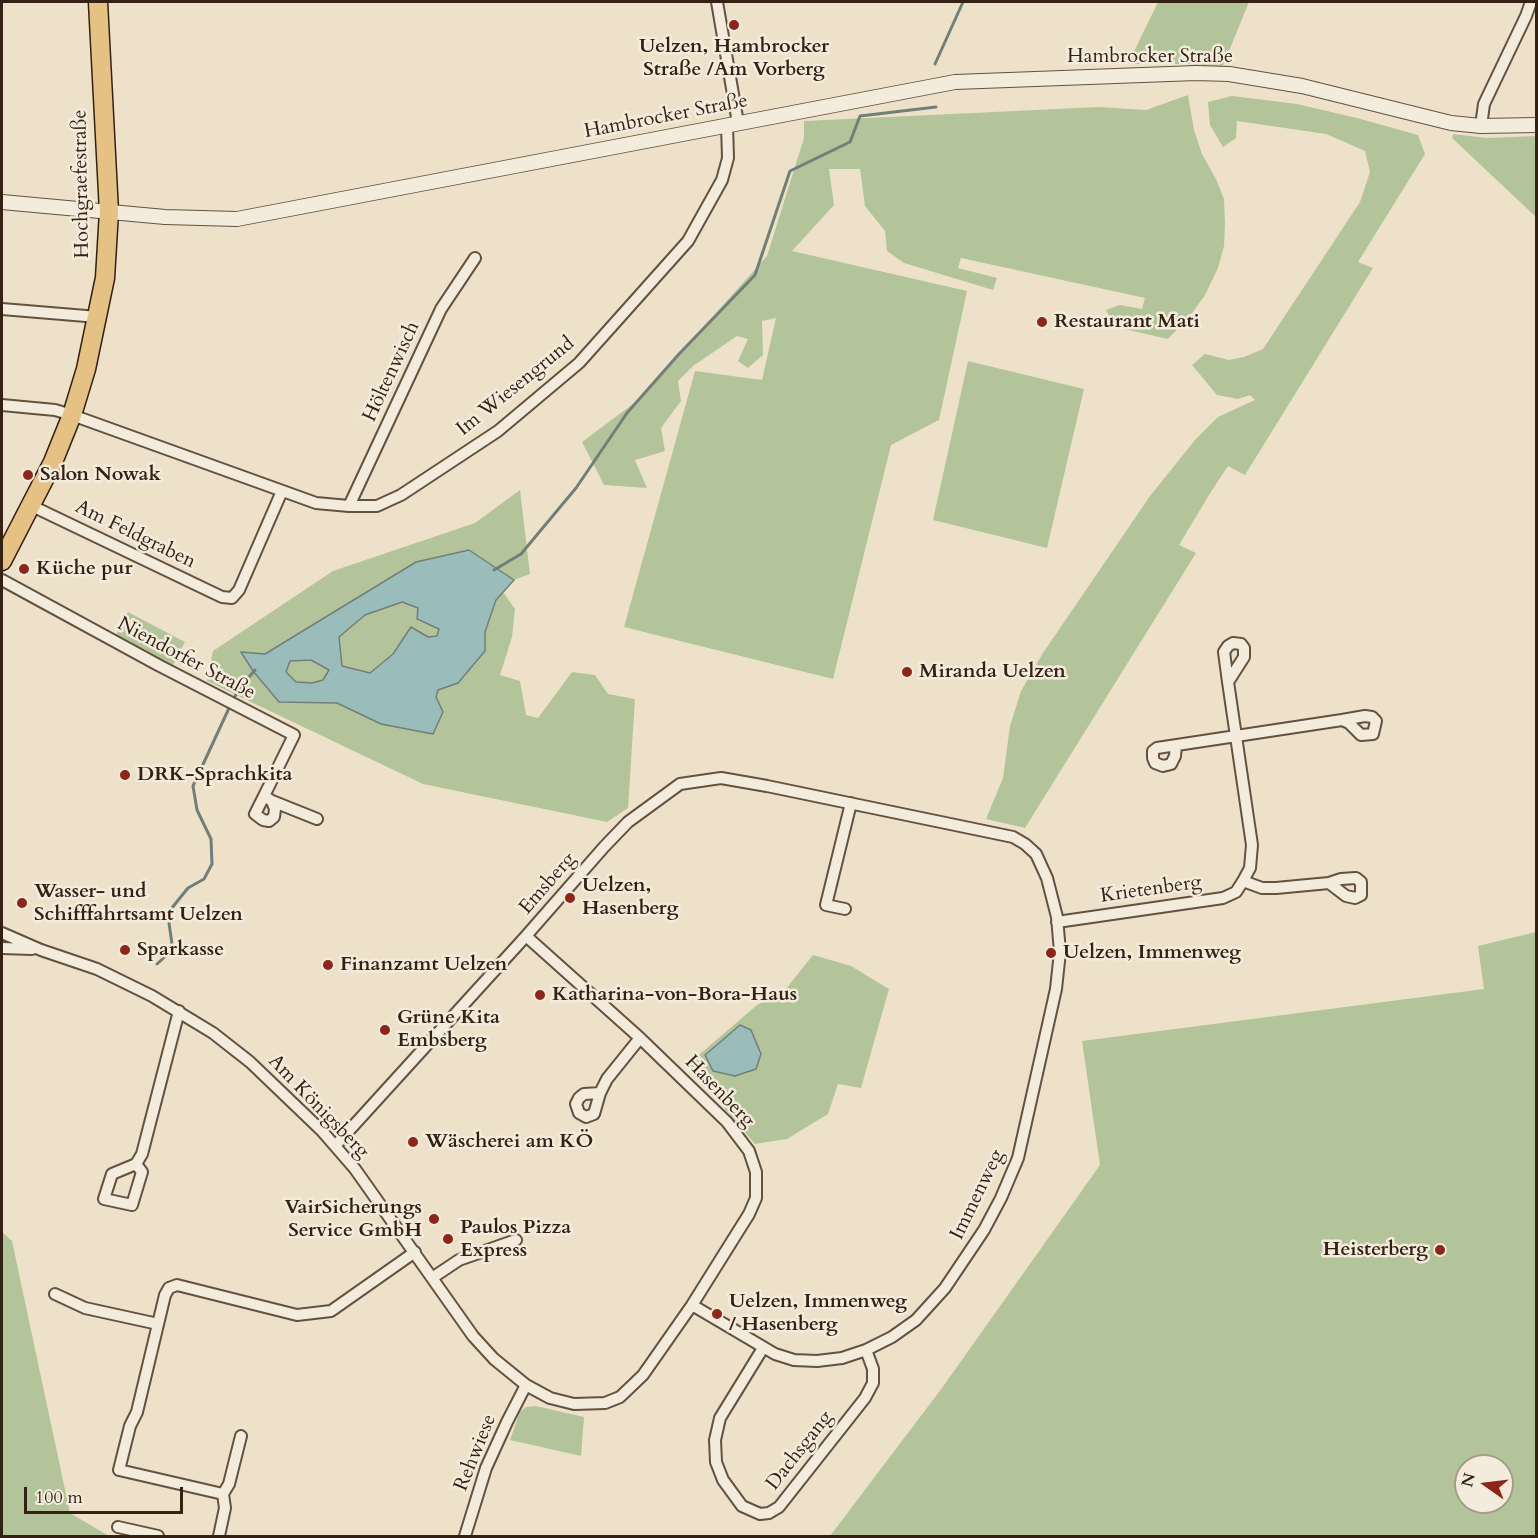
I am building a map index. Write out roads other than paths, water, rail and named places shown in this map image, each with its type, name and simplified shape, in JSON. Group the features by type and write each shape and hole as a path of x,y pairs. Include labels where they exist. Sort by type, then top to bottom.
{"main road":[{"name":"Hochgraefestraße","path":"2,561 32,506 72,415 86,369 105,278 109,212 98,2"}],"street":[{"name":"Im Wiesengrund","path":"2,405 55,410 72,415 316,502 349,506 377,506 401,495 498,431 579,363 688,241 722,180 728,158 732,124 717,2"},
{"path":"1481,126 1484,104 1531,2"},
{"name":"Hambrocker Straße","path":"2,202 165,217 237,219 898,92 967,81 1196,72 1265,78 1340,94 1433,119 1481,126 1536,125"},
{"name":"Höltenwisch","path":"349,506 441,309 476,258"},
{"path":"2,309 98,317"},
{"name":"Am Feldgraben","path":"32,506 222,597 232,598 239,590 282,491"},
{"name":"Niendorfer Straße","path":"2,580 224,700 294,735 268,799 317,819"},
{"path":"1228,682 1252,844 1250,868 1243,881 1269,888 1329,883"},
{"path":"1176,745 1342,720"},
{"name":"Emsberg","path":"335,1146 604,847 628,822 680,784 721,778 1013,837"},
{"path":"845,909 826,905 851,803"},
{"name":"Immenweg","path":"692,1305 763,1348 794,1360 817,1361 842,1358 866,1350 892,1337 916,1320 945,1288 984,1230 1018,1158 1056,989 1060,952 1057,922 1047,878 1036,854 1013,837"},
{"name":"Krietenberg","path":"1057,922 1223,898 1236,892 1243,881"},
{"name":"Am Königsberg","path":"2,933 41,950 97,969 152,996 213,1033 250,1062 335,1146 377,1199 479,1344 526,1385 550,1398 574,1404 591,1405 620,1397 643,1375 692,1305"},
{"name":"Hasenberg","path":"526,936 640,1038 734,1130 749,1151 758,1185 756,1198 749,1214 692,1305"},
{"name":"Am Königsberg","path":"2,948 41,950"},
{"path":"136,1164 142,1154 178,1011"},
{"path":"600,1093 607,1079 640,1038"},
{"path":"432,1278 459,1260 516,1240"},
{"path":"223,1494 119,1470 130,1426 138,1412 165,1295 170,1288 177,1285 297,1315 332,1311 414,1252"},
{"path":"55,1294 85,1308 158,1324"},
{"name":"Dachsgang","path":"763,1348 720,1418 715,1440 716,1462 723,1480 742,1506 760,1514 769,1513 778,1507 865,1398 873,1383 873,1370 866,1350"},
{"name":"Rehwiese","path":"465,1536 486,1468 526,1385"},
{"path":"219,1536 225,1508 223,1494 229,1484 241,1436"},
{"path":"118,1527 158,1536"}],"water":[{"path":"469,550 514,580 496,600 485,632 485,651 458,683 438,690 436,697 443,712 433,734 381,724 337,703 279,702 253,671 241,652 265,654 416,562","holes":["402,602 418,608 417,619 439,629 437,636 428,637 411,627 393,654 370,673 342,666 339,637 365,615","311,660 329,670 323,680 312,683 296,682 286,672 290,661"]},
{"path":"740,1025 751,1030 761,1054 756,1069 735,1076 713,1071 705,1055"}],"waterway":[{"path":"935,64 963,2"},
{"path":"494,570 521,554 576,488 627,413 679,354 755,275 790,171 850,142 860,116 936,107"},
{"path":"233,700 255,670"},
{"path":"157,964 169,953 172,944 169,923 171,909 188,888 204,879 212,864 211,839 197,810 193,786 230,706"}],"place":[{"name":"Uelzen, Hambrocker Straße /Am Vorberg","path":"734,25"},
{"name":"Restaurant Mati","path":"1042,322"},
{"name":"Salon Nowak","path":"28,475"},
{"name":"Küche pur","path":"24,569"},
{"name":"Miranda Uelzen","path":"907,672"},
{"name":"DRK-Sprachkita","path":"125,775"},
{"name":"Uelzen, Hasenberg","path":"570,898"},
{"name":"Wasser- und Schifffahrtsamt Uelzen","path":"22,903"},
{"name":"Sparkasse","path":"125,950"},
{"name":"Uelzen, Immenweg","path":"1051,953"},
{"name":"Finanzamt Uelzen","path":"328,965"},
{"name":"Katharina-von-Bora-Haus","path":"540,995"},
{"name":"Grüne Kita Embsberg","path":"385,1030"},
{"name":"Wäscherei am KÖ","path":"413,1142"},
{"name":"VairSicherungs Service GmbH","path":"434,1219"},
{"name":"Paulos Pizza Express","path":"448,1239"},
{"name":"Heisterberg","path":"1440,1250"},
{"name":"Uelzen, Immenweg / Hasenberg","path":"717,1314"}]}
